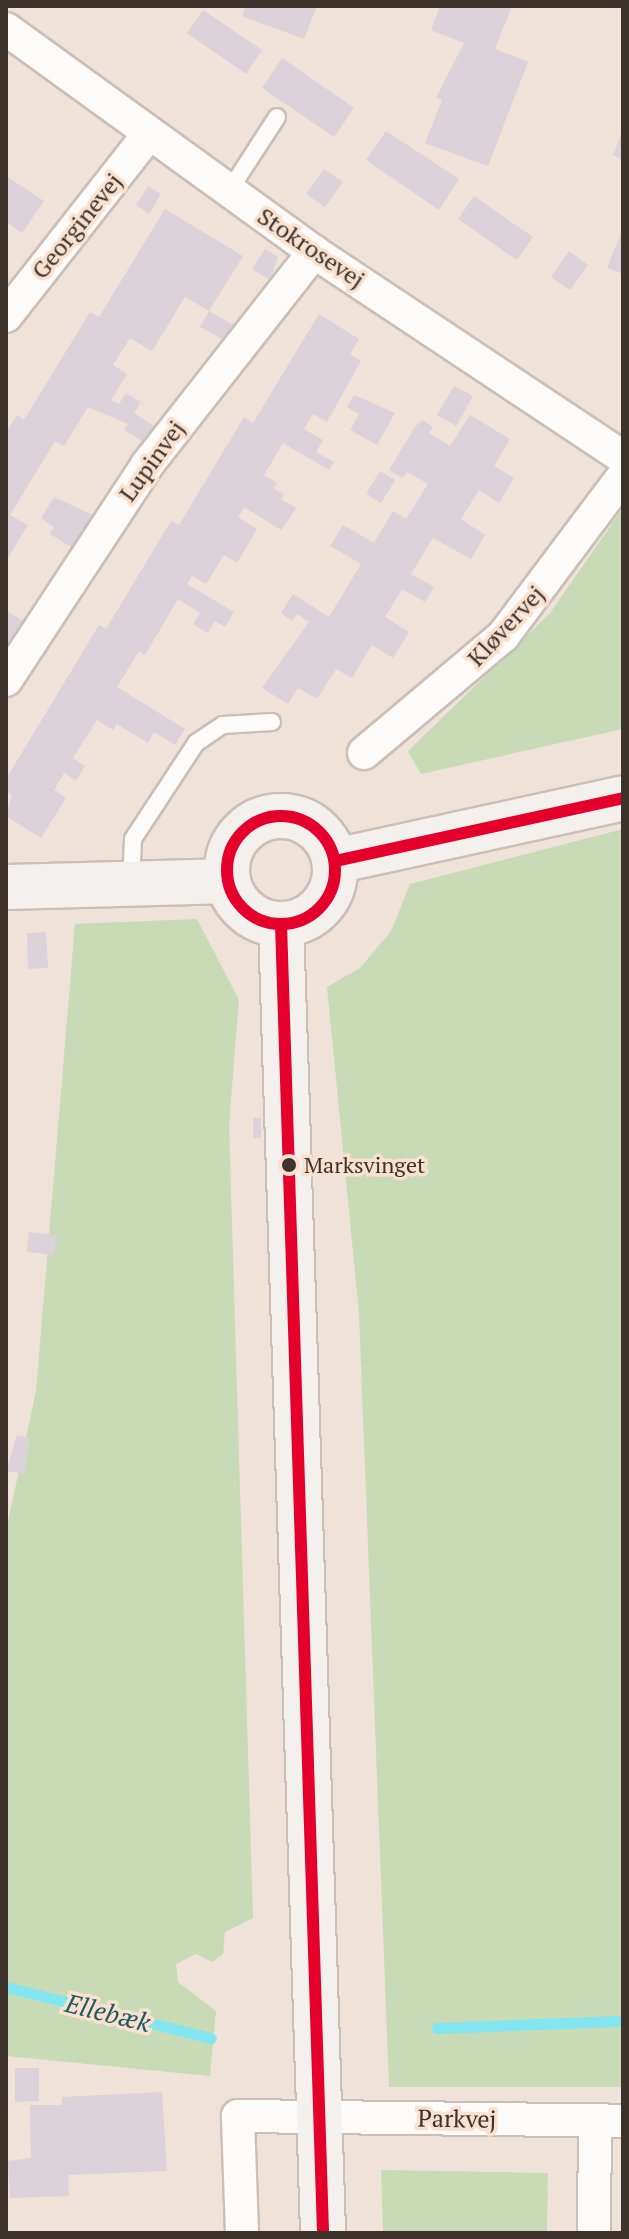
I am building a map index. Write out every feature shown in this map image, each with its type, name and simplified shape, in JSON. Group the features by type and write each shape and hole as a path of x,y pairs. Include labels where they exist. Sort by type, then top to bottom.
{"street":[{"name":"Stokrosevej","path":"6,29 148,135 314,252 623,457"},
{"name":"Georginevej","path":"6,316 148,135"},
{"name":"Lupinvej","path":"6,680 147,465 314,252"},
{"name":"Kløvervej","path":"364,753 503,636 623,476"},
{"path":"335,861 623,798"},
{"path":"267,818 309,824 329,844 335,861 331,892 322,905 297,922 281,924 253,916 228,881 231,849 252,824 267,818"},
{"path":"6,887 228,881"},
{"path":"281,924 323,2233"},
{"name":"Parkvej","path":"242,2233 238,2116 609,2121 594,2233"}],"lane":[{"path":"229,191 277,117"},
{"path":"131,884 133,839 196,743 223,725 272,722"}],"green space":[{"path":"623,508 623,729 421,774 408,751 550,613"},
{"path":"623,829 623,2087 389,2087 359,1313 327,987 360,968 391,931 410,884"},
{"path":"197,919 239,1000 229,1124 253,1918 225,1932 223,1954 212,1962 196,1954 176,1964 178,1982 216,2011 210,2076 6,2056 6,1531 36,1391 75,924"},
{"path":"381,2170 548,2173 547,2233 383,2233"}],"building":[{"path":"246,6 317,6 304,39 242,16"},
{"path":"440,6 512,6 495,49 528,62 488,166 425,143 442,100 436,98 464,43 431,30"},
{"path":"203,10 262,50 246,74 187,33"},
{"path":"282,58 354,108 334,137 262,88"},
{"path":"623,130 623,160 613,155"},
{"path":"386,131 459,179 439,210 366,160"},
{"path":"324,169 343,182 325,207 306,194"},
{"path":"6,176 44,201 22,233 6,222"},
{"path":"148,186 161,194 149,214 136,205"},
{"path":"474,196 533,237 517,260 458,219"},
{"path":"165,209 243,256 209,311 185,297 152,351 130,338 113,365 127,374 111,400 119,404 126,393 141,402 134,413 159,429 149,445 124,430 128,424 88,407 64,446 55,441 10,515 28,525 6,561 6,433 17,415 24,420 90,312 99,317"},
{"path":"623,228 623,274 607,268"},
{"path":"265,249 278,257 270,280 252,269"},
{"path":"569,251 588,265 570,290 551,277"},
{"path":"209,311 235,326 226,341 200,327"},
{"path":"319,314 359,339 350,354 361,361 327,422 313,414 304,429 323,440 316,452 334,462 329,470 283,443 264,475 277,483 274,489 284,494 281,499 296,508 289,519 281,530 244,507 238,517 257,529 237,563 224,555 206,584 192,576 187,584 234,612 225,627 215,621 208,633 193,624 200,613 178,599 145,655 139,651 117,687 185,729 175,745 154,732 148,743 117,724 113,730 97,720 73,758 85,766 76,781 64,773 54,790 66,798 41,838 6,816 12,795 6,791 6,779 99,625 106,629 171,521 179,525 244,417 253,423"},
{"path":"454,386 473,396 456,426 437,415"},
{"path":"354,395 395,413 377,445 350,430 359,414 347,407"},
{"path":"470,415 510,439 494,466 514,478 499,503 479,490 461,519 485,535 471,559 433,538 411,574 434,587 425,602 402,589 385,617 409,632 393,658 372,645 352,678 336,669 317,699 298,688 288,704 262,688 309,622 297,614 292,621 281,613 293,594 329,617 361,564 330,546 343,525 374,543 393,511 406,519 428,484 407,472 403,478 389,470 415,427 422,420 433,427 429,433 450,446"},
{"path":"380,471 395,480 381,503 366,494"},
{"path":"54,497 97,517 76,550 50,534 54,527 41,518"},
{"path":"6,611 25,622 6,653"},
{"path":"46,932 48,968 28,969 27,933"},
{"path":"253,1118 261,1118 261,1138 253,1138"},
{"path":"29,1232 57,1235 54,1255 27,1252"},
{"path":"17,1435 30,1438 24,1474 6,1471"},
{"path":"15,2068 39,2068 39,2101 15,2102"},
{"path":"162,2092 167,2171 68,2175 69,2196 10,2198 8,2161 31,2158 30,2105 62,2105 62,2097"}],"waterway":[{"name":"Ellebæk","path":"6,1987 211,2038"},
{"name":"Ellebæk","path":"437,2028 623,2021"}],"transit line":[{"path":"335,861 623,798"},
{"path":"281,816 302,820 319,832 331,849 335,870 331,891 319,908 302,920 281,924 260,920 243,908 231,891 227,870 231,849 243,832 260,820 281,816"},
{"path":"281,924 323,2233"}],"place":[{"name":"Marksvinget","path":"289,1165"}]}
